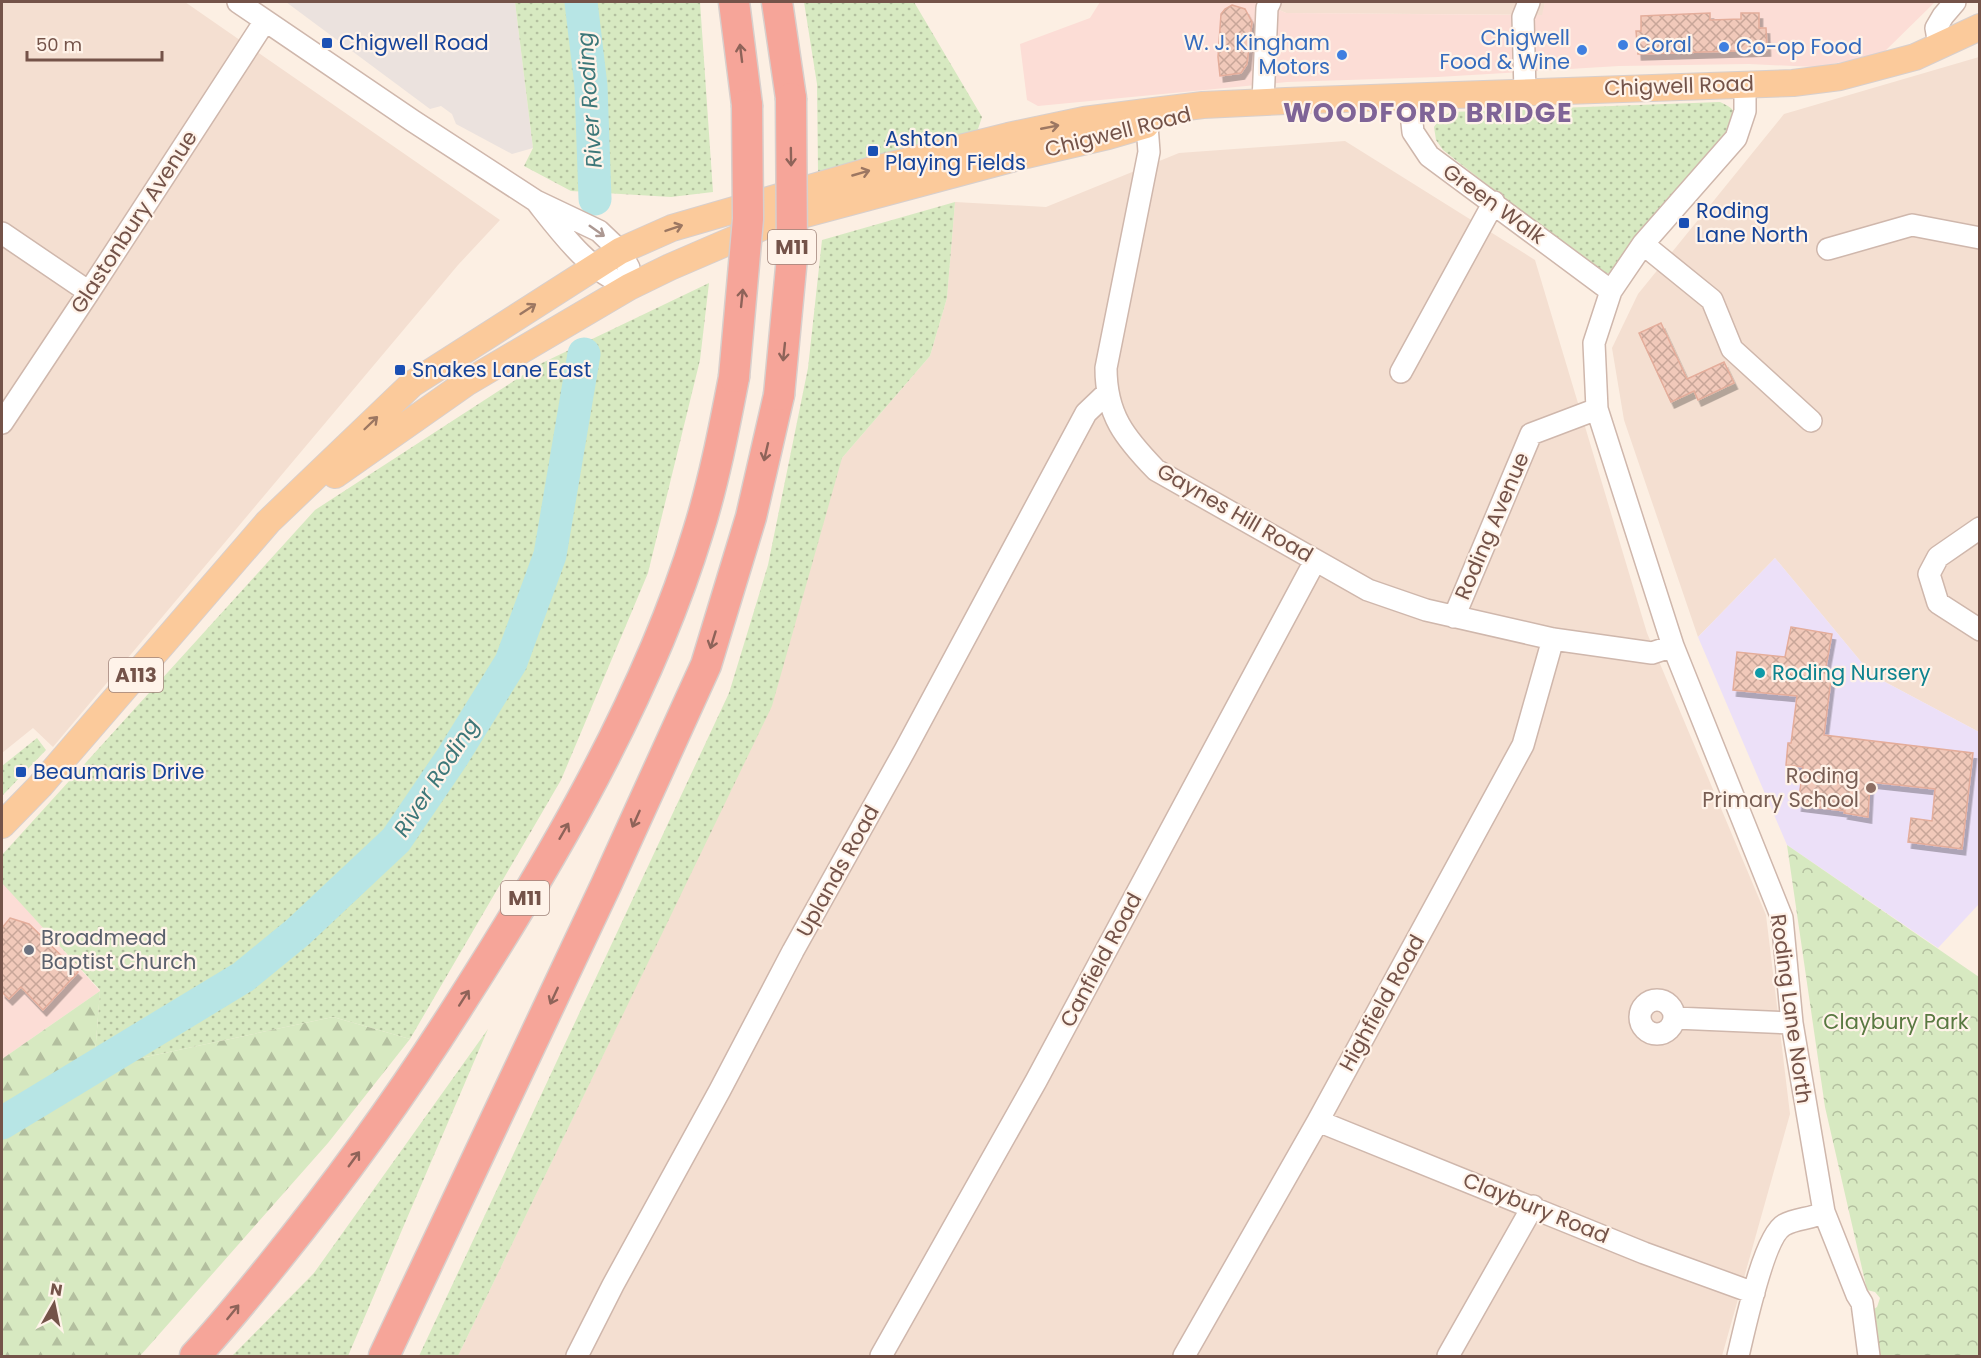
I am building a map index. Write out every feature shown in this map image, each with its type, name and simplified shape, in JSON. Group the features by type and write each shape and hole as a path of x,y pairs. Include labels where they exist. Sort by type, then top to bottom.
{"highway":[{"name":"M11","path":"195,1356 325,1199 423,1063 502,938 592,781 655,650 698,533 722,444 734,377 748,219 747,105 734,2"},
{"name":"M11","path":"384,1356 606,885 706,665 751,517 779,395 792,257 791,99 777,2"}],"main road":[{"name":"Chigwell Road","path":"2,825 40,786 268,522 412,384 620,251 672,228 879,168 1084,120 1147,118 1233,104 1263,102 1793,83 1840,77 1915,57 1980,27"},
{"name":"Chigwell Road","path":"268,522 466,383 629,287 670,267 772,223 1026,155 1107,136 1147,118"}],"street":[{"path":"238,2 536,201 599,231 620,251 629,268 629,287 611,280 594,267 571,244 536,201"},
{"path":"1263,102 1267,9 1270,2"},
{"path":"1525,92 1523,17 1529,2"},
{"path":"1939,45 1936,28 1955,2"},
{"name":"Glastonbury Avenue","path":"2,423 265,21"},
{"name":"Roding Lane North","path":"1745,84 1745,111 1736,138 1643,244 1611,291 1594,344 1597,409 1673,646 1782,918 1792,1023 1824,1212 1862,1303 1869,1356"},
{"name":"Green Walk","path":"1409,95 1413,132 1429,156 1611,291"},
{"name":"Gaynes Hill Road","path":"1147,118 1149,152 1106,368 1108,392 1119,426 1130,443 1156,470 1368,590 1426,610 1553,639 1652,653 1673,646"},
{"path":"1401,372 1494,202"},
{"path":"1828,249 1912,225 1980,238"},
{"path":"2,233 89,292"},
{"path":"1643,244 1712,300 1732,349 1811,421"},
{"name":"Uplands Road","path":"577,1356 793,951 900,759 1086,413 1108,392"},
{"name":"Roding Avenue","path":"1454,617 1531,434 1597,409"},
{"path":"1980,528 1938,557 1929,574 1938,603 1980,630"},
{"name":"Canfield Road","path":"881,1356 1036,1082 1315,561"},
{"name":"Highfield Road","path":"1184,1356 1318,1121 1523,745 1553,639"},
{"path":"1676,1018 1792,1023"},
{"name":"Claybury Road","path":"1318,1121 1533,1206 1644,1253 1754,1293"},
{"path":"1448,1356 1533,1206"},
{"path":"1737,1356 1770,1243 1782,1226 1824,1212"}],"shaded area":[{"path":"2,2 185,2 500,220 458,265 53,747 33,728 2,753"},
{"path":"286,2 515,2 533,148 512,154 456,124 452,114 441,106 430,109"},
{"path":"1100,2 1262,2 1286,13 1542,15 1545,2 1935,2 1881,55 1815,67 1749,64 1619,66 1438,77 1287,82 1038,106 1027,100 1020,44 1090,18"},
{"path":"1262,2 1545,2 1543,15 1286,13"},
{"path":"1979,57 1979,732 1872,675 1775,558 1698,637 1624,420 1612,348 1638,294 1784,114"},
{"path":"1345,141 1535,260 1647,633 1766,915 1790,1114 1722,1356 458,1356 620,1020 842,458 930,356 947,298 955,202 1046,207 1179,153"},
{"name":"Roding Primary School","path":"1775,558 1872,675 1979,732 1979,904 1938,948 1787,845 1698,637"},
{"path":"2,882 100,991 2,1059"}],"green space":[{"path":"515,2 700,2 713,192 671,197 571,191 524,166 533,148"},
{"path":"804,2 914,2 982,117 977,132 818,172 817,84"},
{"path":"1720,102 1729,106 1733,111 1735,126 1611,274 1597,271 1443,150 1436,140 1434,127 1440,118 1451,112"},
{"path":"955,202 947,298 930,356 842,458 772,706 458,1356 419,1356 729,693 768,565 808,368 822,240"},
{"path":"709,283 700,360 648,573 561,780 410,1039 333,1017 94,1068 100,990 2,883 2,855 315,510 540,364"},
{"path":"37,738 46,750 2,796 2,766"},
{"name":"Claybury Park","path":"1787,845 1979,977 1979,1356 1879,1356 1871,1311 1877,1307 1880,1298 1875,1292 1867,1290 1825,1107"},
{"path":"100,991 94,1068 333,1017 410,1039 328,1143 140,1356 2,1356 2,1059"},
{"path":"488,1029 348,1356 232,1356 314,1273"}],"building":[{"path":"1232,5 1245,9 1252,22 1247,64 1241,73 1220,76 1218,57 1221,14"},
{"path":"1710,13 1710,20 1741,19 1741,13 1759,13 1759,28 1766,28 1767,50 1638,54 1636,31 1641,31 1641,16"},
{"path":"1661,323 1687,379 1724,362 1734,383 1698,400 1694,391 1671,402 1639,333"},
{"path":"1791,627 1832,634 1825,672 1832,672 1824,735 1973,753 1962,849 1908,842 1911,818 1932,821 1935,789 1870,782 1868,817 1844,813 1845,811 1798,805 1803,767 1786,765 1797,696 1733,690 1737,652 1785,657"},
{"name":"Broadmead Baptist Church","path":"10,918 29,924 78,972 43,1010 21,987 9,999 2,992 2,928"}],"waterway":[{"name":"River Roding","path":"581,2 591,86 595,199"},
{"name":"River Roding","path":"2,1123 243,977 298,932 396,840 453,756 511,662 550,555 584,354"}],"place":[{"name":"Chigwell Road","path":"327,43"},
{"name":"Coral","path":"1623,45"},
{"name":"Co-op Food","path":"1724,47"},
{"name":"Chigwell Food & Wine","path":"1582,50"},
{"name":"W. J. Kingham Motors","path":"1342,55"},
{"name":"Ashton Playing Fields","path":"873,151"},
{"name":"Roding Lane North","path":"1684,223"},
{"name":"Snakes Lane East","path":"400,370"},
{"name":"Roding Nursery","path":"1760,673"},
{"name":"Beaumaris Drive","path":"21,772"},
{"name":"Roding Primary School","path":"1871,788"},
{"name":"Broadmead Baptist Church","path":"29,950"}],"district":[{"name":"WOODFORD BRIDGE","path":"1428,113"}]}
